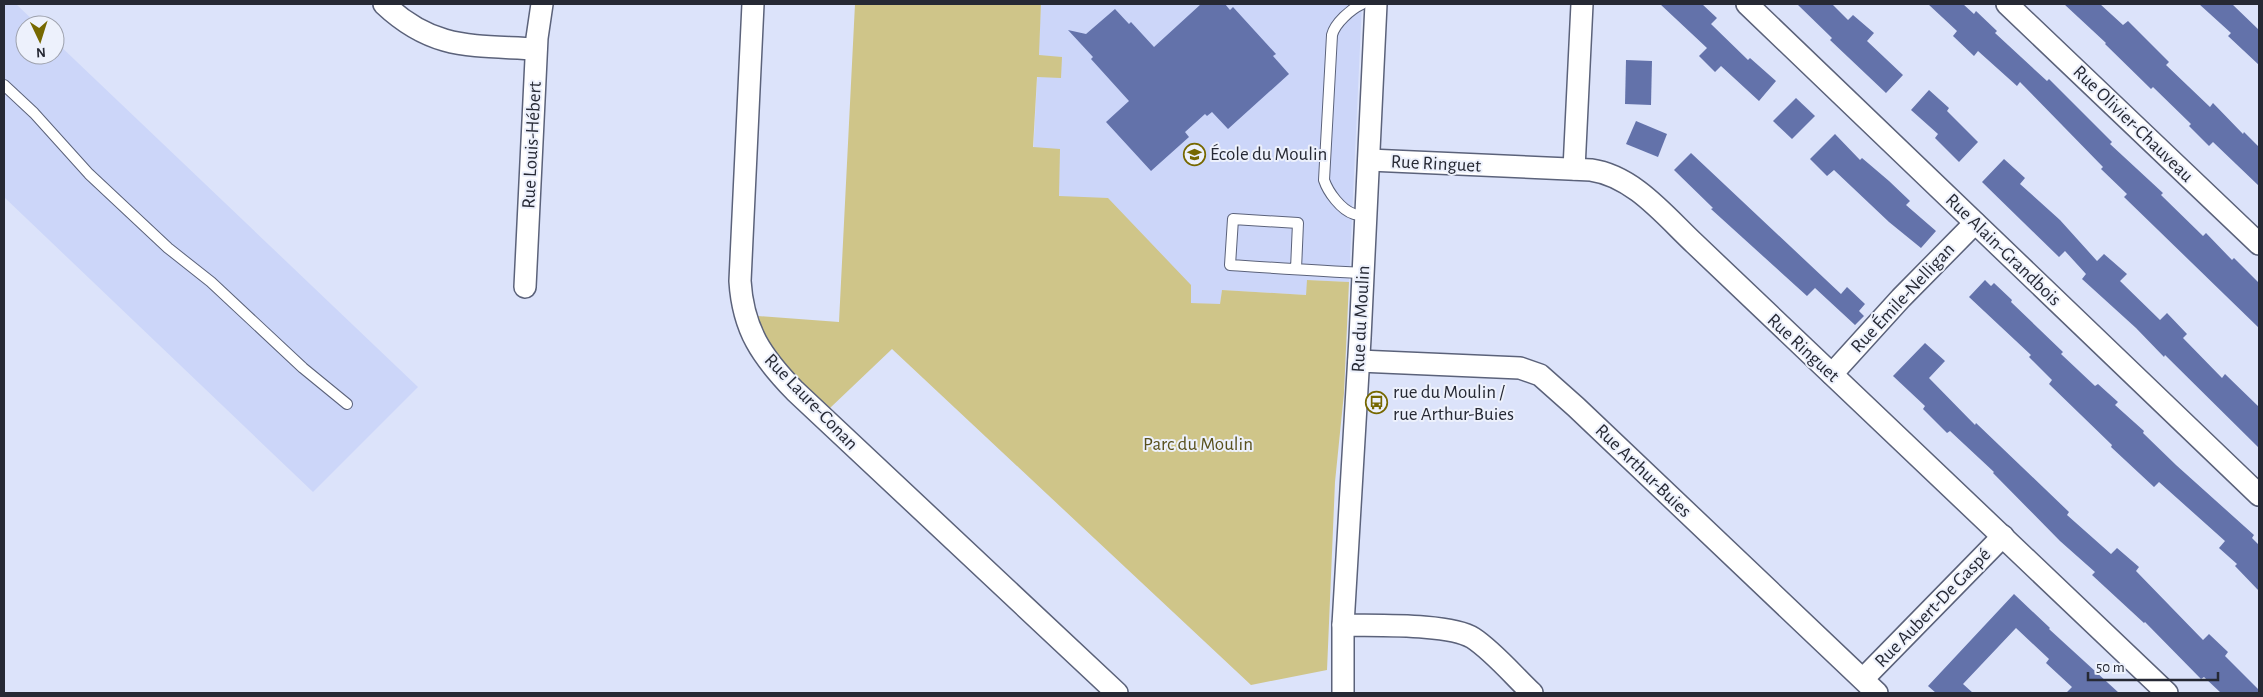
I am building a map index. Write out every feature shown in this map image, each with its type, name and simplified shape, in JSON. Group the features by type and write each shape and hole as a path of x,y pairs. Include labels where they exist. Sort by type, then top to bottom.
{"street":[{"path":"384,4 409,24 441,40 478,46 536,49"},
{"name":"Rue Louis-Hébert","path":"526,287 536,49 542,4"},
{"name":"Rue Laure-Conan","path":"753,4 740,281 746,322 757,346 771,365 795,391 1117,693"},
{"name":"Rue du Moulin","path":"1343,693 1343,625 1364,273 1376,4"},
{"path":"1574,169 1580,12 1582,4"},
{"name":"Rue Alain-Grandbois","path":"1747,4 2259,495"},
{"name":"Rue Olivier-Chauveau","path":"2007,4 2259,244"},
{"name":"Rue Ringuet","path":"1369,160 1574,169 1606,173 1638,191 2167,693"},
{"name":"Rue Émile-Nelligan","path":"1832,374 1975,223"},
{"name":"Rue Arthur-Buies","path":"1359,361 1508,367 1528,370 1540,375 1571,402 1870,686"},
{"name":"Rue Aubert-De Gaspé","path":"1870,686 2003,536"},
{"path":"1343,625 1443,628 1465,634 1479,642 1532,693"}],"lane":[{"path":"1362,4 1346,15 1333,30 1324,180 1334,197 1344,206 1354,214 1367,215"},
{"path":"4,85 34,113 89,174 168,248 211,282 303,368 346,404"},
{"path":"1296,269 1298,223 1232,219 1230,265 1296,269 1364,273"}],"shaded area":[{"path":"4,4 16,4 28,15 15,15 15,65 65,65 65,51 418,387 313,492 4,197"},
{"name":"École du Moulin","path":"1041,4 1362,4 1349,282 1308,280 1306,295 1222,290 1220,305 1191,303 1031,195"}],"green space":[{"name":"Parc du Moulin","path":"855,4 1041,4 1039,55 1062,57 1061,78 1037,77 1033,147 1060,149 1059,196 1108,198 1191,285 1191,303 1220,304 1222,290 1306,295 1307,280 1349,282 1344,393 1335,482 1327,670 1251,685 892,349 830,408 787,367 769,343 757,316 839,322"}],"building":[{"path":"1201,4 1225,4 1230,10 1233,7 1276,54 1273,56 1289,74 1228,129 1212,112 1207,116 1205,114 1185,132 1189,137 1151,171 1106,122 1129,101 1068,30 1086,34 1115,9 1129,24 1131,22 1154,47"},
{"path":"1660,4 1702,4 1717,18 1711,24 1748,60 1750,58 1776,81 1759,101 1721,66 1715,72 1699,56 1707,48"},
{"path":"1797,4 1832,4 1848,20 1853,15 1874,33 1867,41 1903,75 1886,93 1830,40 1832,38"},
{"path":"1928,4 1963,4 1974,14 1976,11 1997,31 1995,33 2047,81 2049,79 2112,142 2110,144 2163,193 2161,195 2203,236 2206,233 2232,260 2234,258 2259,283 2259,328 2124,197 2127,194 2101,169 2103,167 2020,82 2017,86 1978,51 1974,56 1953,36 1957,31"},
{"path":"2064,4 2100,4 2123,25 2128,21 2169,62 2166,65 2210,107 2213,103 2243,134 2244,132 2259,147 2259,186 2213,142 2209,146 2189,126 2191,124 2153,87 2151,89"},
{"path":"2199,4 2232,4 2259,30 2259,65 2228,36 2231,33"},
{"path":"1626,60 1652,61 1651,105 1625,104"},
{"path":"1929,90 1949,108 1947,111 1978,142 1959,162 1935,138 1938,134 1911,110"},
{"path":"1796,98 1815,116 1792,139 1773,121"},
{"path":"1636,121 1667,134 1658,157 1626,144"},
{"path":"1835,134 1860,160 1862,158 1910,201 1906,205 1936,231 1921,248 1889,222 1834,170 1827,176 1810,159"},
{"path":"1691,153 1841,294 1847,287 1865,304 1859,311 1864,316 1855,325 1815,288 1807,296 1711,209 1713,208 1674,170"},
{"path":"2004,159 2025,178 2020,184 2060,220 2097,261 2104,254 2127,274 2120,281 2160,320 2167,313 2187,334 2183,338 2222,378 2225,374 2259,407 2259,448 2165,355 2164,357 2136,328 2082,279 2086,274 2065,251 2059,257 1982,182"},
{"path":"1985,280 1991,286 1994,283 2012,300 2011,302 2063,352 2061,354 2095,386 2098,384 2118,402 2115,405 2144,431 2143,433 2254,535 2252,538 2259,545 2259,591 2235,566 2237,564 2219,548 2225,541 2159,482 2154,487 2111,447 2112,445 2049,384 2052,380 2029,357 2031,355 1969,297"},
{"path":"1925,343 1945,361 1929,378 1975,425 1976,423 2069,512 2067,515 2111,554 2117,548 2139,567 2136,571 2203,640 2209,634 2228,652 2225,656 2259,690 2259,693 2221,693 2204,677 2201,679 2145,622 2092,575 2095,572 2060,541 1994,472 1950,431 1947,433 1923,409 1925,406 1893,376"},
{"path":"2014,594 2119,693 2066,693 2072,687 2046,663 2049,659 2016,628 1963,684 1973,693 1936,693 1928,686"}],"place":[{"name":"École du Moulin","path":"1194,154"},
{"name":"rue du Moulin / rue Arthur-Buies","path":"1377,403"}]}
